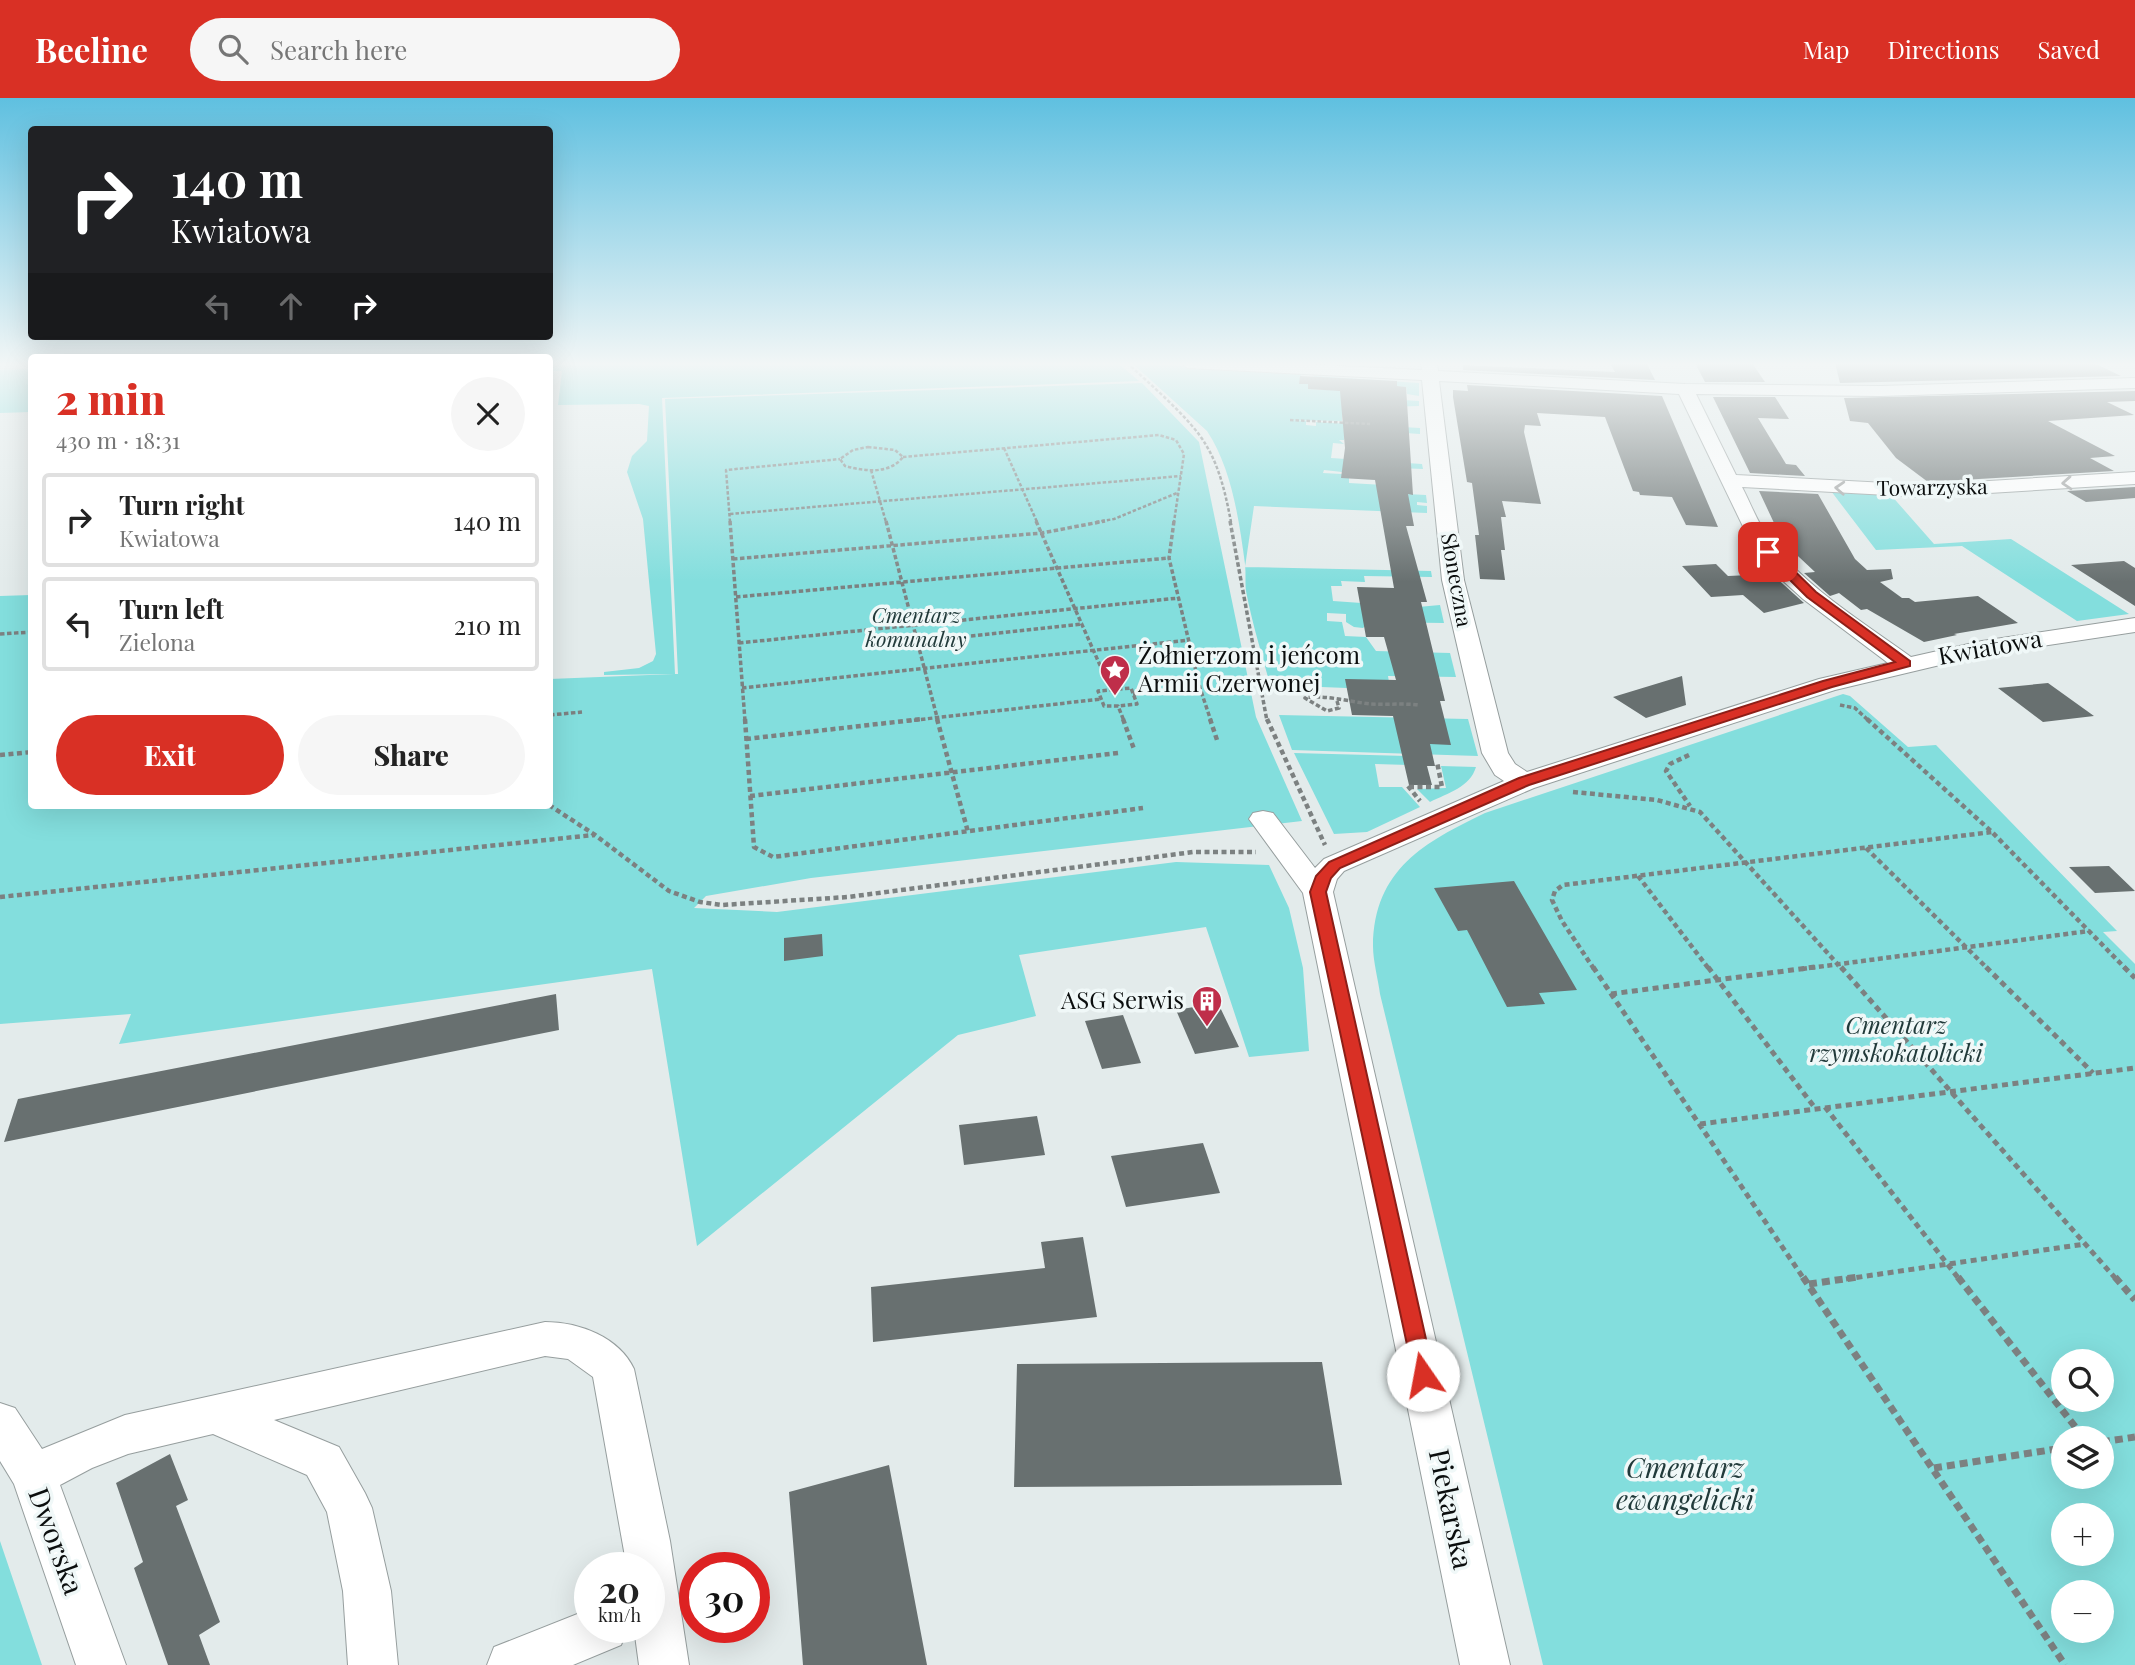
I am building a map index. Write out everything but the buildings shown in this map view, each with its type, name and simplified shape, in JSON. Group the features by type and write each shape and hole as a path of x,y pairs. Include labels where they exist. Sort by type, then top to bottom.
{"street":[{"name":"Słoneczna","path":"1437,436 1453,580 1476,681 1495,752 1504,769 1524,782"},
{"path":"1708,436 1740,507 1758,539 1779,565 1811,594 1905,664"},
{"name":"Towarzyska","path":"1730,480 1924,491 2135,478"},
{"name":"Kwiatowa","path":"1326,878 1524,782 1828,684 1905,664 2016,642 2135,625"},
{"path":"1263,819 1289,852 1326,878"},
{"name":"Piekarska","path":"1326,878 1485,1665"},
{"path":"34,1476 76,1454 125,1436 545,1339 566,1339 593,1350 613,1369 648,1552"},
{"path":"218,1416 323,1461 349,1508 367,1591 373,1665"},
{"name":"Dworska","path":"0,1422 34,1476 101,1665"},
{"path":"512,1665 574,1640"},
{"path":"660,1643 664,1665"}],"path":[{"path":"840,459 845,466 871,470 894,466 903,457 1146,436"},
{"path":"1163,436 1176,440 1184,454 1169,558 1200,688 1217,740"},
{"path":"1199,436 1206,444 1225,491 1268,726 1326,878"},
{"path":"903,457 895,450 867,447 853,450 840,459 726,470 754,847 773,857 1143,808"},
{"path":"1004,448 1111,690"},
{"path":"871,470 894,544 912,625 968,832"},
{"path":"730,514 1181,476"},
{"path":"733,559 1042,533 1114,519 1178,493"},
{"path":"736,597 1169,558"},
{"path":"739,643 1178,598"},
{"path":"971,636 1083,624"},
{"path":"0,634 28,632"},
{"path":"742,688 1189,640"},
{"path":"1131,688 1137,704 1104,706 1098,691 1111,690 1131,688"},
{"path":"1133,694 1200,688"},
{"path":"1337,701 1339,708 1327,711 1305,698 1316,695 1337,701 1419,705"},
{"path":"746,739 1101,699"},
{"path":"1118,706 1134,749"},
{"path":"1829,706 1855,708 1992,832 2135,978"},
{"path":"553,715 583,712"},
{"path":"0,755 28,752"},
{"path":"1691,807 1666,771 1670,764 1698,752"},
{"path":"750,796 1118,753"},
{"path":"1409,787 1442,787 1437,762"},
{"path":"1524,782 1556,791 1691,807 1700,812 1747,861 2135,1300"},
{"path":"553,808 595,835 669,891 700,902 722,905 848,897 1193,852 1289,852"},
{"path":"1992,832 1563,885 1555,891 1552,900 1562,921 2065,1665"},
{"path":"0,897 595,835"},
{"path":"1865,847 2093,1073"},
{"path":"1637,875 1815,1109"},
{"path":"1611,994 2090,931"},
{"path":"1700,1125 2135,1068"},
{"path":"1825,1107 2075,1426"},
{"path":"1809,1284 2086,1244"},
{"path":"2114,1440 2135,1437"},
{"path":"1934,1468 2051,1450"}],"green space":[{"name":"Cmentarz komunalny","path":"647,436 664,436 675,674 678,674 667,436 1193,436 1199,442 1256,717 1302,821 811,878 706,896 694,908 777,912 1176,862 1269,865 1289,908 1303,968 1309,1051 1249,1057 1206,927 1019,955 1036,1016 958,1035 697,1246 652,969 119,1044 131,1014 0,1024 0,596 28,595 28,809 553,809 553,679 674,674 604,675 604,672 639,668 653,661 656,654 643,519 627,472 632,456 647,441"},
{"path":"1210,436 1345,436 1344,440 1339,440 1344,444 1333,443 1331,458 1422,464 1423,469 1349,466 1342,472 1324,470 1323,473 1342,474 1349,478 1349,483 1384,485 1386,493 1426,495 1427,503 1417,502 1417,505 1427,506 1427,513 1254,506 1245,566 1233,495"},
{"path":"1831,491 1890,494 1934,544 2011,539 2129,614 2077,621 1962,546 1876,550"},
{"path":"1245,567 1431,571 1432,577 1364,576 1365,582 1341,581 1342,586 1331,586 1333,601 1418,607 1440,605 1444,623 1369,622 1363,628 1346,622 1346,614 1327,613 1327,621 1342,622 1345,636 1366,637 1376,651 1450,653 1456,677 1388,676 1389,682 1347,688 1270,685 1248,603"},
{"path":"1843,694 1850,696 1908,747 1936,745 2117,931 2103,932 2135,964 2135,1665 1543,1665 1380,994 1373,952 1376,919 1382,897 1393,878 1407,862 1442,835 1485,813"},
{"path":"1279,715 1468,719 1478,756 1292,750"},
{"path":"1294,753 1407,756 1409,765 1375,764 1379,787 1402,787 1420,807 1367,832 1334,834"},
{"path":"1441,766 1476,767 1464,784 1430,802 1417,789 1446,788"},
{"path":"0,1541 42,1665 0,1665"}],"place":[{"name":"Żołnierzom i jeńcom Armii Czerwonej","path":"1115,697"},
{"name":"ASG Serwis","path":"1207,1028"}],"route":[{"path":"1423,1375 1318,892 1324,876 1334,865 1524,782 1828,684 1905,664 1811,594 1768,552"}],"park label":[{"name":"Cmentarz rzymskokatolicki","path":"1896,1040"},
{"name":"Cmentarz ewangelicki","path":"1685,1484"}]}
